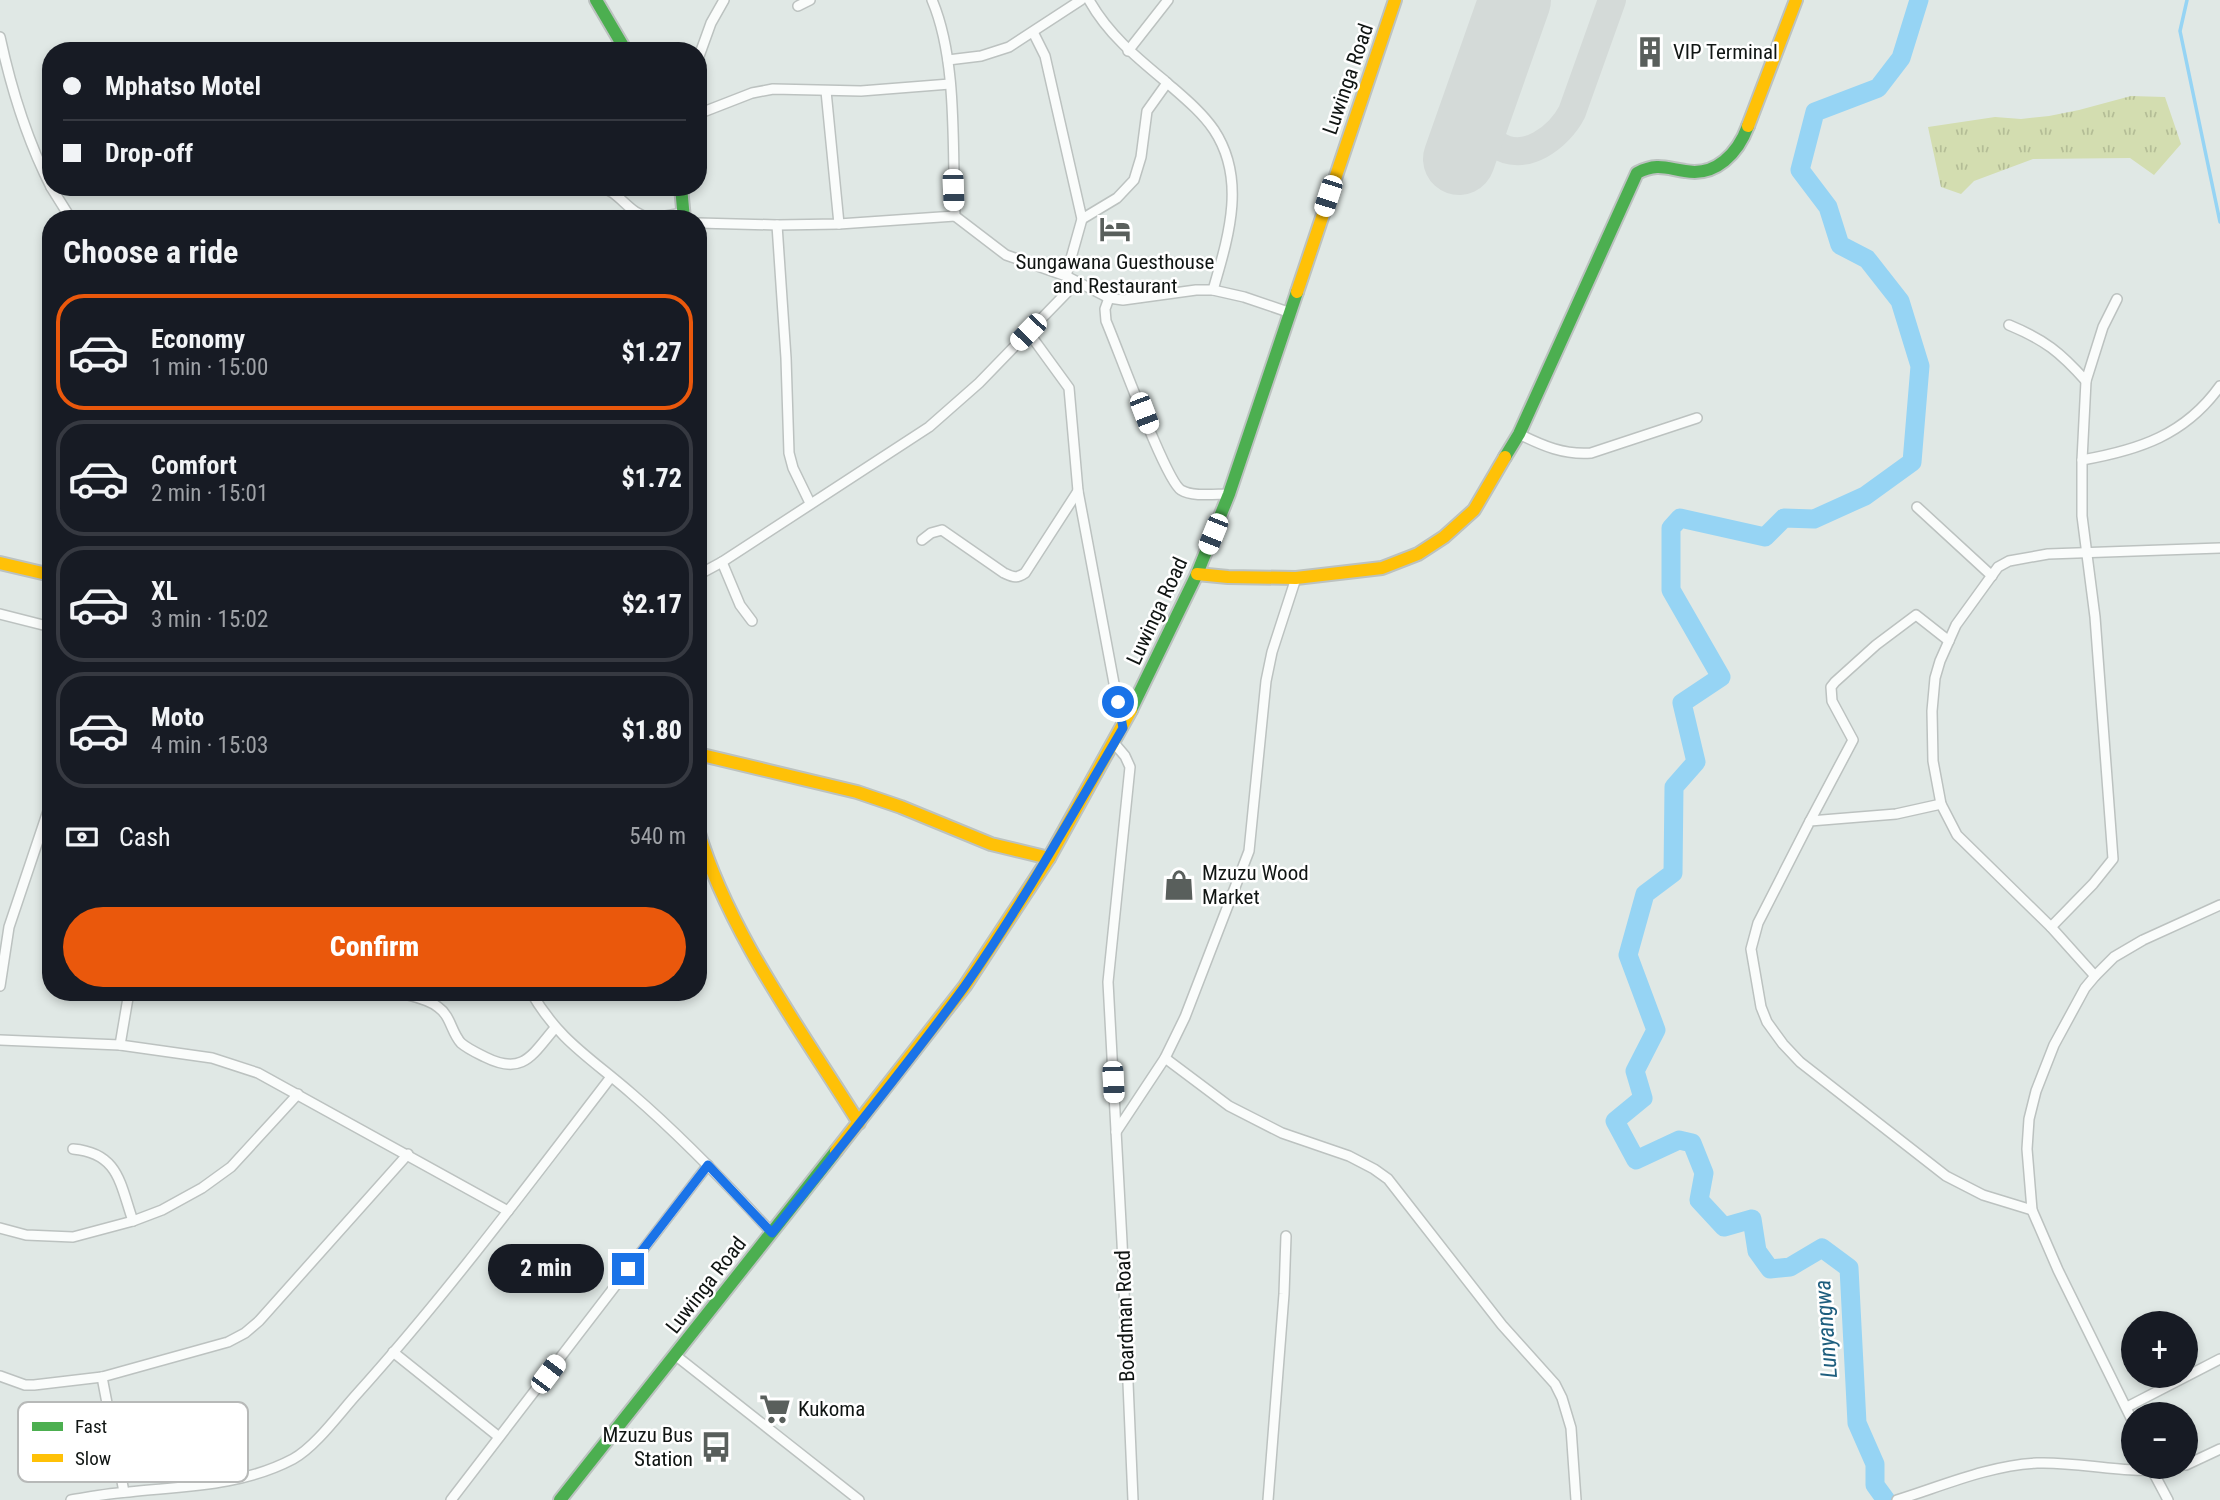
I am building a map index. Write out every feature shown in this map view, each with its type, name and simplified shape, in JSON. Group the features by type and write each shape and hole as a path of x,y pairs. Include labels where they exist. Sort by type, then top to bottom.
{"main road":[{"path":"596,0 621,42"},
{"name":"Luwinga Road","path":"561,1500 965,986 1049,858 1123,728 1197,574 1229,494 1395,0"},
{"path":"1197,574 1296,578 1382,568 1427,549 1474,510 1519,434 1637,173 1650,167 1704,173 1722,165 1744,136 1796,0"},
{"path":"0,563 42,573"},
{"path":"707,756 857,792 991,844 1049,858"},
{"path":"707,860 727,906 770,982 859,1123"}],"street":[{"path":"704,42 724,0"},
{"path":"798,6 810,0"},
{"path":"932,0 941,22 948,60 954,216"},
{"path":"948,60 1009,47 1082,0"},
{"path":"1089,0 1107,27 1128,51 1192,105 1214,131 1229,168 1233,192 1230,225 1213,290"},
{"path":"1128,51 1168,0"},
{"path":"1033,32 1045,55 1082,219 1066,276"},
{"path":"0,37 9,75 42,165"},
{"path":"1082,219 1117,198 1134,180 1142,157 1147,111 1167,83"},
{"path":"707,110 752,93 773,89 861,91 950,84"},
{"path":"826,91 839,224"},
{"path":"617,196 633,210"},
{"path":"707,223 839,224 954,216 1006,255 1066,276 1109,298 1122,300 1213,290 1291,313"},
{"path":"777,225 789,453 793,468 810,503"},
{"path":"707,570 929,427 979,383 1077,282"},
{"path":"1109,298 1105,309 1106,321 1159,454 1174,483 1182,491 1190,493 1229,494"},
{"path":"2051,927 2113,859 2095,617 2082,516 2082,460 2085,381 2103,327 2117,299"},
{"path":"2009,325 2036,336 2051,346 2067,359 2085,381"},
{"path":"1028,332 1069,388 1078,491 1123,728"},
{"path":"2082,460 2127,451 2163,436 2199,412 2220,386"},
{"path":"1519,434 1539,444 1572,454 1591,453 1697,418"},
{"path":"922,540 931,533 942,530 1004,573 1018,578 1025,573 1078,491"},
{"path":"1917,507 1992,576"},
{"path":"2095,975 2051,927 1957,835 1941,804 1933,761 1932,710 1935,678 1956,625 1998,567 2009,561 2048,554 2220,548"},
{"path":"722,562 740,605 752,621"},
{"path":"1116,1132 1165,1058 1185,1017 1250,851 1266,681 1272,652 1296,578"},
{"path":"0,614 42,624"},
{"path":"1950,640 1916,615 1876,645 1835,682 1830,694 1832,701 1853,740 1758,923 1751,948 1760,1007 1783,1044 1801,1062 1946,1176 1983,1195 2032,1210"},
{"name":"Boardman Road","path":"1114,743 1130,767 1108,982 1133,1500"},
{"path":"1810,821 1896,814 1941,804"},
{"path":"0,986 9,927 42,829"},
{"path":"2124,1402 2082,1320 2032,1210 2027,1149 2029,1119 2036,1091 2054,1045 2095,975 2114,957 2143,940 2220,905"},
{"path":"120,1045 127,1001"},
{"path":"427,1001 434,1003 448,1016 461,1042 494,1061 513,1066 523,1062 555,1028"},
{"path":"536,1001 564,1038 708,1165 772,1233"},
{"path":"0,1040 120,1045 212,1058 258,1073 509,1211"},
{"path":"1165,1058 1229,1106 1282,1133 1349,1156 1388,1179 1502,1325 1555,1384 1571,1428 1576,1500"},
{"path":"248,1477 295,1458 314,1441 393,1352 509,1211 611,1077"},
{"path":"0,1228 26,1235 73,1237 133,1221 162,1210 202,1188 231,1167 298,1094"},
{"path":"73,1149 89,1150 115,1169 133,1221"},
{"path":"0,1376 25,1385 102,1377 228,1342 245,1333 259,1321 408,1154"},
{"path":"451,1500 708,1165"},
{"path":"1268,1500 1286,1236"},
{"path":"393,1352 499,1437"},
{"path":"675,1355 859,1500"},
{"path":"2137,1402 2220,1359"},
{"path":"102,1377 107,1402"},
{"path":"2198,1459 2220,1449"},
{"path":"1897,1500 1992,1470 2026,1464 2121,1467"},
{"path":"2157,1479 2168,1500"},
{"path":"122,1482 124,1492"},
{"path":"71,1500 226,1482"}],"green space":[{"path":"2131,96 2165,97 2181,144 2154,175 2130,158 2033,159 1974,181 1961,194 1941,187 1928,127 1995,117 2021,119 2049,116"}],"waterway":[{"name":"Lunyangwa","path":"1886,1500 1875,1485 1875,1464 1857,1423 1849,1268 1822,1248 1790,1267 1770,1269 1757,1251 1752,1219 1724,1227 1699,1200 1704,1173 1692,1143 1679,1140 1636,1160 1615,1121 1643,1098 1635,1071 1656,1030 1628,955 1645,894 1673,873 1674,787 1696,762 1682,703 1721,677 1671,590 1671,528 1680,518 1765,537 1784,518 1814,519 1865,496 1912,462 1920,366 1900,301 1867,259 1840,245 1828,207 1800,170 1815,112 1878,88 1901,58 1919,0"},
{"path":"2187,0 2180,31 2220,222"}],"taxiway":[{"path":"1478,105 1486,132 1496,144 1507,150 1529,149 1550,138 1572,112 1612,0"}],"runway":[{"path":"1459,159 1515,0"}],"traffic: fast":[{"path":"596,0 621,42"},
{"path":"1505,457 1519,434 1637,173 1656,167 1696,172 1716,167 1732,154 1748,126"},
{"path":"682,196 683,210"},
{"path":"1131,710 1197,574 1229,494 1297,292"},
{"path":"560,1500 836,1151"}],"traffic: slow":[{"path":"1297,292 1395,0"},
{"path":"1748,126 1796,0"},
{"path":"1197,574 1296,578 1382,568 1418,554 1444,537 1474,510 1505,457"},
{"path":"0,563 42,573"},
{"path":"836,1151 965,986 1049,858 1131,710"},
{"path":"707,756 857,792 991,844 1049,858"},
{"path":"707,857 728,907 769,981 859,1123"}],"place":[{"name":"VIP Terminal","path":"1650,52"},
{"name":"Sungawana Guesthouse and Restaurant","path":"1115,229"},
{"name":"Mzuzu Wood Market","path":"1179,885"},
{"name":"Kukoma","path":"775,1409"},
{"name":"Mzuzu Bus Station","path":"716,1447"}],"route":[{"path":"628,1269 708,1165 772,1233 965,986 1049,858 1123,728 1118,702"}]}
